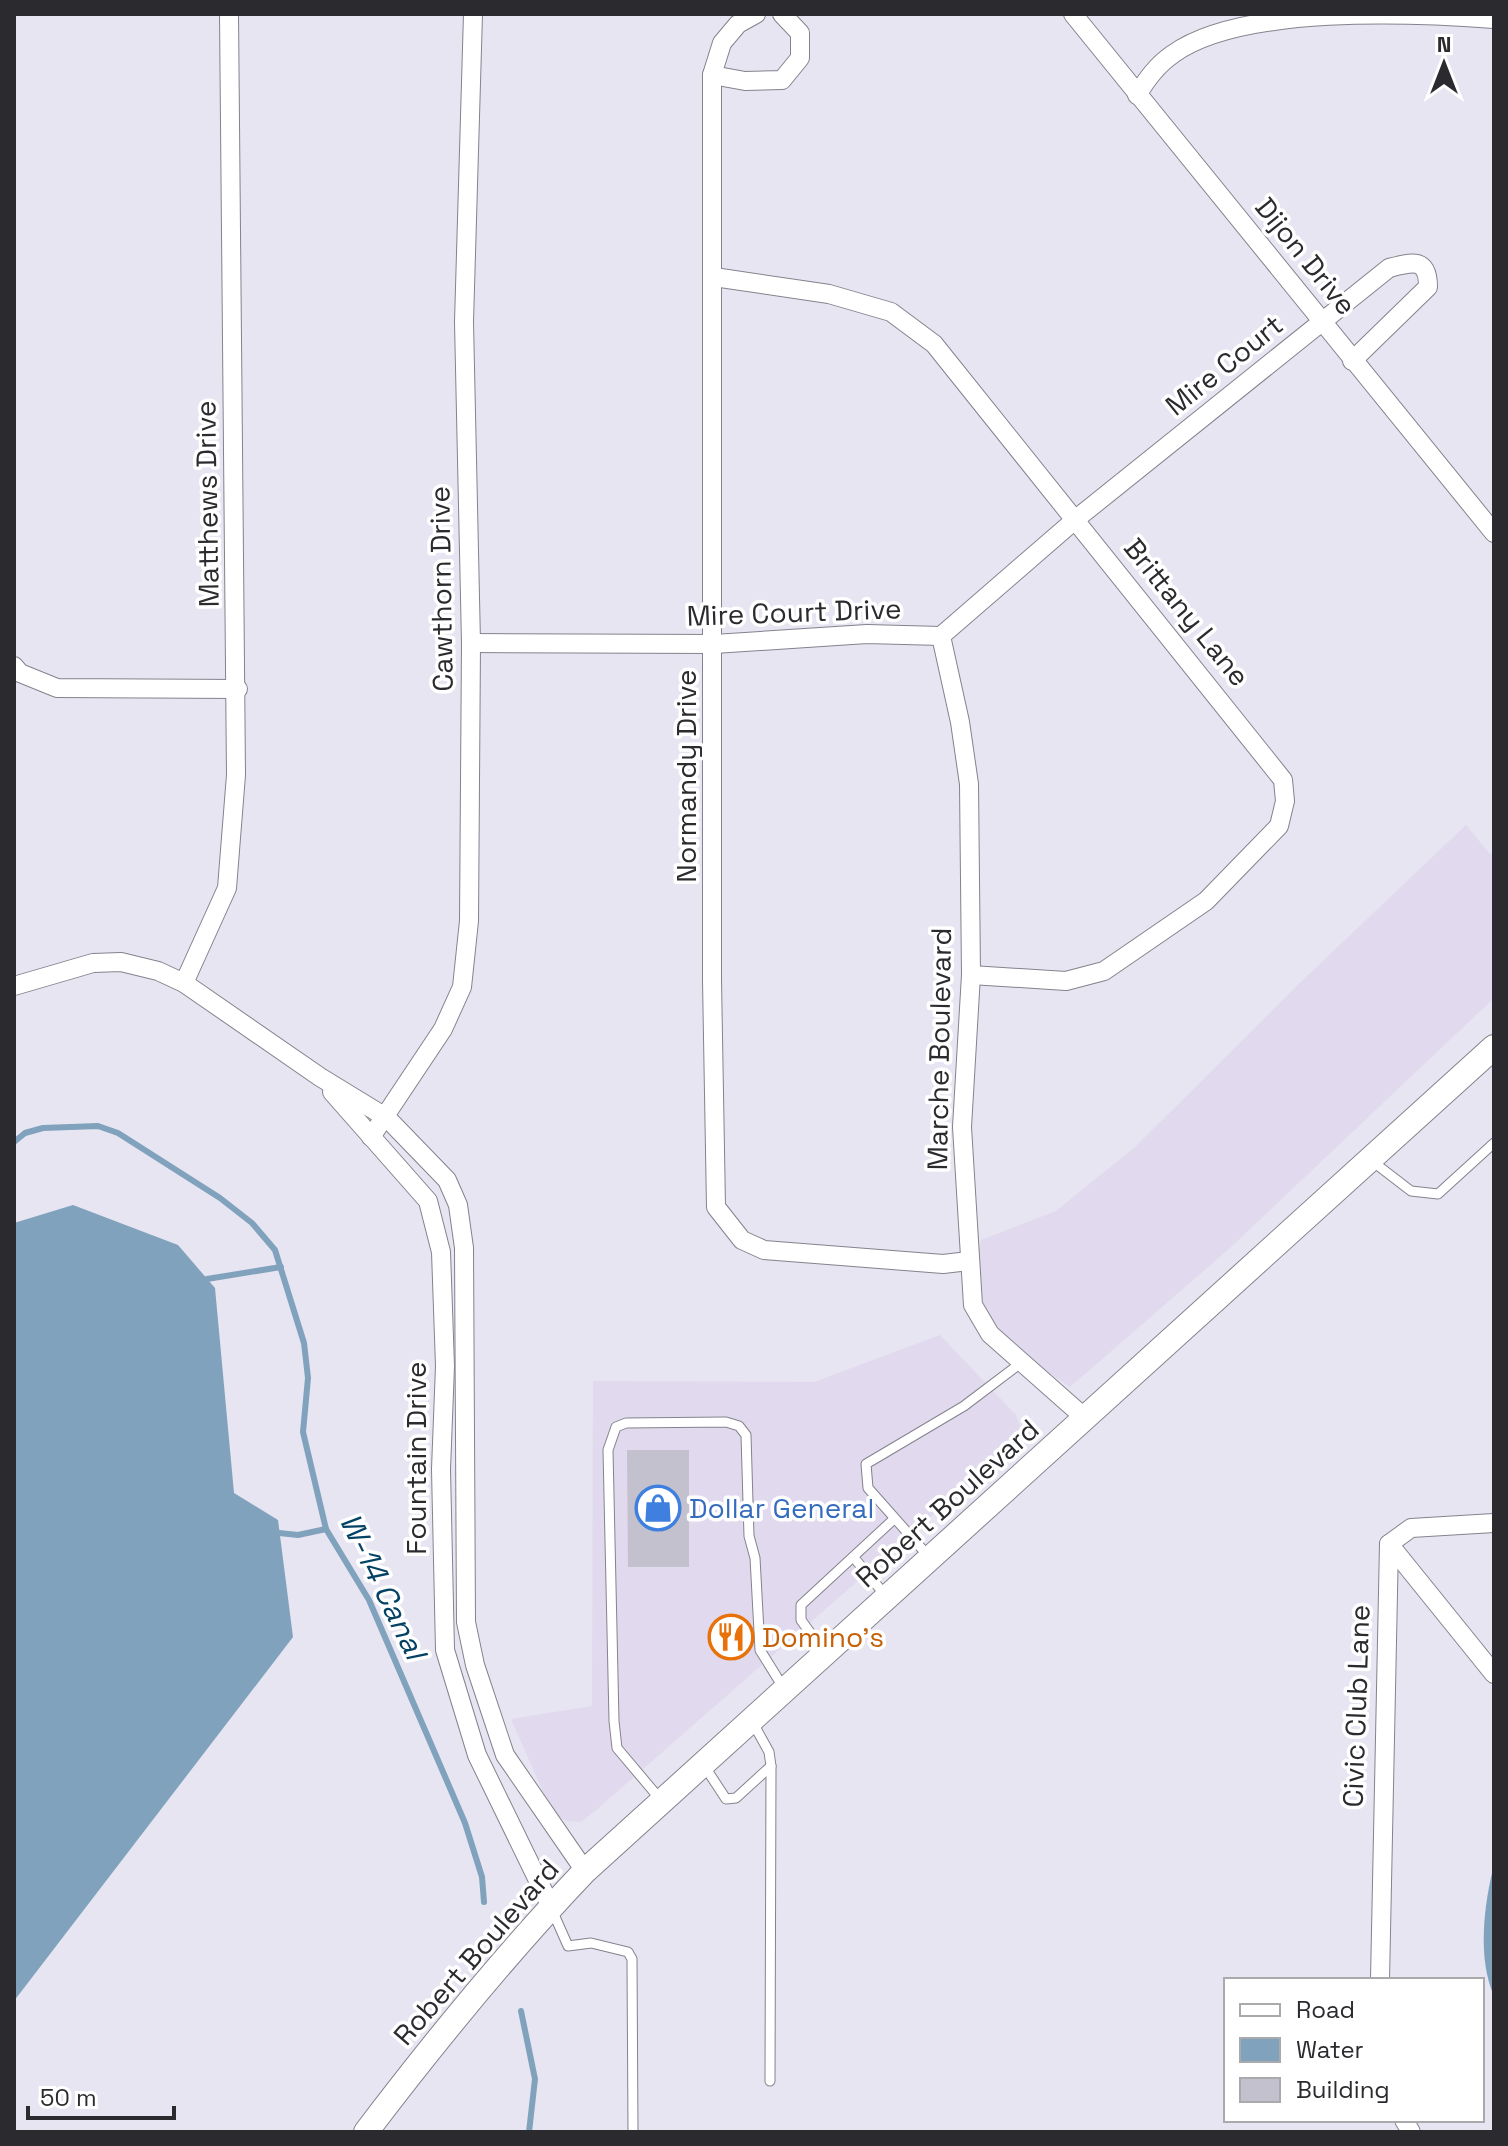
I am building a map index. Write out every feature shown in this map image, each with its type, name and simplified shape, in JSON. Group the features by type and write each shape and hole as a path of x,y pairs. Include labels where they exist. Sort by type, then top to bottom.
{"main road":[{"name":"Robert Boulevard","path":"366,2132 445,2028 585,1871 1494,1047"}],"street":[{"name":"Matthews Drive","path":"184,983 227,888 238,689 229,14"},
{"name":"Cawthorn Drive","path":"371,1137 387,1118 443,1029 462,987 469,921 471,643 464,322 473,14"},
{"name":"Normandy Drive","path":"756,14 738,24 722,43 712,75 714,277 710,478 714,644 712,980 716,1207 742,1240 764,1250 943,1264 969,1261"},
{"path":"712,75 745,81 782,80 800,58 800,33 782,14"},
{"name":"Dijon Drive","path":"1073,14 1494,533"},
{"path":"1137,95 1151,73 1175,52 1250,26 1283,19 1333,16 1494,19"},
{"name":"Mire Court","path":"1076,519 1389,268 1411,262 1421,265 1428,273 1428,287 1352,361"},
{"name":"Brittany Lane","path":"714,277 829,294 891,312 934,344 1270,759 1283,780 1285,801 1279,826 1206,901 1104,971 1066,981 971,975"},
{"name":"Mire Court Drive","path":"471,643 714,644 867,634 941,636 1076,519"},
{"name":"Marche Boulevard","path":"941,636 960,722 969,784 971,975 962,1127 973,1305 990,1334 1085,1418"},
{"path":"14,666 20,673 57,688 238,689"},
{"name":"Fountain Drive","path":"14,986 93,963 121,962 158,971 184,983 320,1077 387,1118 447,1180 458,1205 464,1248 466,1622 475,1665 502,1746 585,1871"},
{"name":"Fountain Drive","path":"320,1077 428,1201 441,1252 445,1650 477,1755 551,1907"},
{"path":"444,1336 465,1336"},
{"path":"1494,1523 1411,1528 1389,1544 1494,1674"},
{"name":"Civic Club Lane","path":"1380,1978 1389,1544"},
{"path":"477,1755 502,1746"}],"lane":[{"path":"1370,1159 1411,1191 1438,1194 1494,1143"},
{"path":"930,1558 868,1488 866,1464 964,1406 1022,1362"},
{"path":"662,1800 617,1748 615,1734 608,1450 616,1427 626,1423 726,1422 739,1426 746,1435 749,1536 755,1558 760,1650 784,1690"},
{"path":"825,1653 801,1620 801,1605 855,1559 894,1519"},
{"path":"855,1559 887,1598"},
{"path":"752,1720 769,1752 771,1766 770,2081"},
{"path":"703,1764 726,1799 736,1798 771,1766"},
{"path":"551,1907 568,1946 591,1943 628,1952 632,1959 633,2132"}],"shaded area":[{"path":"1466,825 1490,854 1494,852 1494,998 1230,1248 1070,1387 1039,1366 999,1329 983,1304 977,1258 981,1240 1056,1211 1135,1147 1305,978"},
{"path":"940,1335 1016,1415 1022,1431 1014,1444 595,1811 581,1822 567,1821 552,1812 511,1719 592,1706 593,1381 814,1382"}],"water":[{"path":"73,1205 178,1245 215,1288 234,1493 278,1520 293,1637 14,2001 14,1223"},
{"path":"1494,1865 1494,1996 1485,1965 1484,1931"}],"building":[{"name":"Dollar General","path":"627,1450 689,1450 689,1567 628,1567"}],"waterway":[{"name":"W-14 Canal","path":"14,1142 25,1133 43,1128 98,1126 118,1133 220,1198 252,1223 275,1250 304,1343 308,1378 303,1432 326,1529 369,1600 465,1823 482,1877 484,1902"},
{"path":"207,1279 281,1267"},
{"path":"279,1533 298,1535 326,1529"},
{"name":"W-14 Canal","path":"521,2011 535,2079 529,2132"}],"place":[{"name":"Dollar General","path":"658,1508"},
{"name":"Domino's","path":"731,1637"}]}
